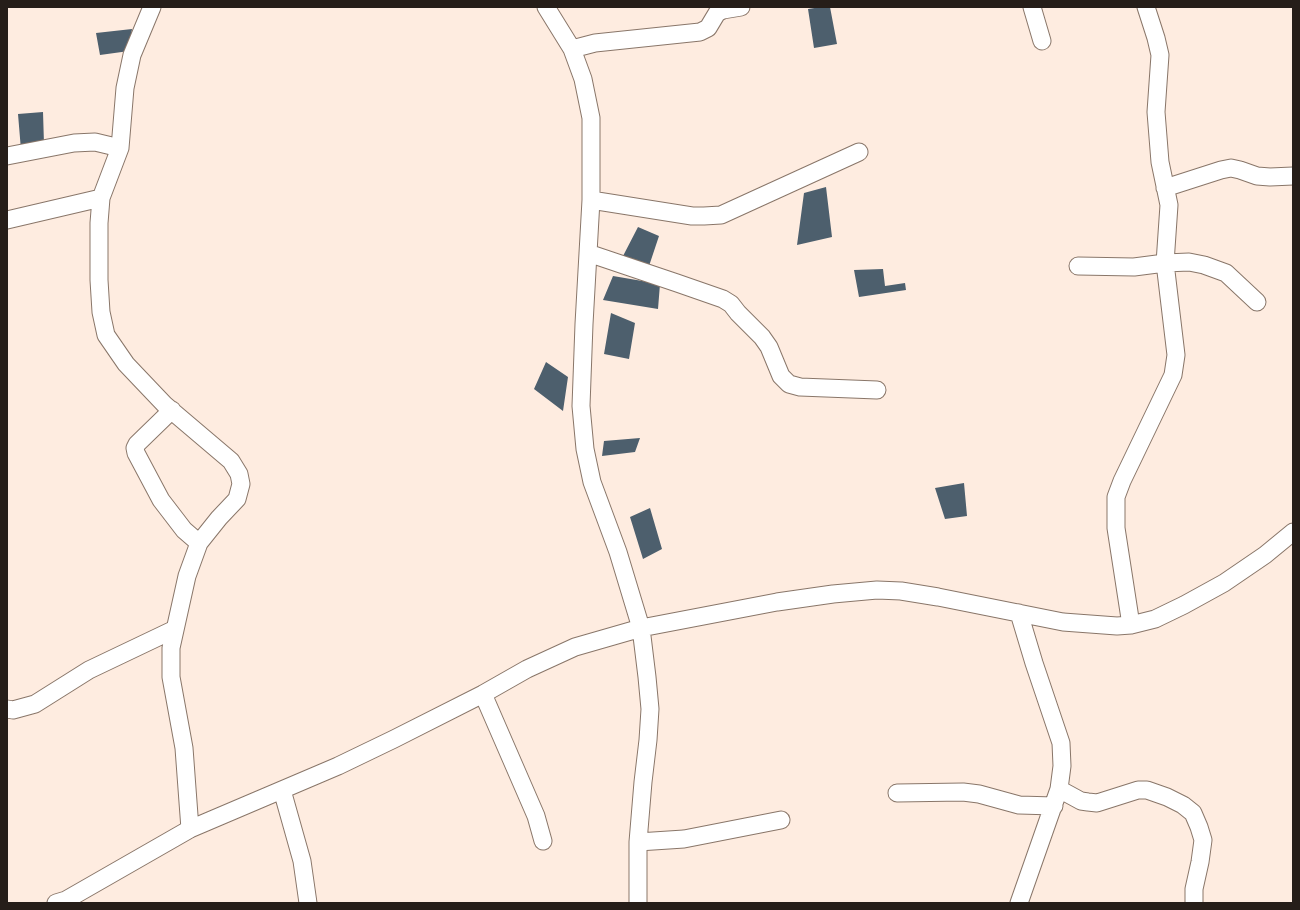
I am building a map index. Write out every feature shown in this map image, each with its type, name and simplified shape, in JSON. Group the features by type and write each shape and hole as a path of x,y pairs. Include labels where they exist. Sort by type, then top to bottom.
{"street":[{"path":"152,7 132,55 125,88 120,148 101,198 99,223 99,280 101,312 106,335 126,364 172,410 230,461 239,474 241,484 237,499 219,518 199,543 187,576 170,648 171,677 184,748 190,829"},
{"path":"546,7 572,49 583,79 591,118 591,200 581,406 585,449 592,482 618,552 641,628 650,709 638,842 638,903"},
{"path":"572,49 595,43 700,32 708,28 717,13 723,10 741,7"},
{"path":"1032,7 1042,41"},
{"path":"1130,625 1116,528 1116,497 1122,481 1173,375 1176,355 1165,263 1169,205 1160,162 1156,112 1160,55 1146,7"},
{"path":"7,156 74,142 95,142 120,148"},
{"path":"591,200 692,216 720,214 859,152"},
{"path":"1165,188 1231,168 1257,176 1293,176"},
{"path":"7,220 101,198"},
{"path":"588,253 723,299 731,304 769,346 781,376 789,384 800,387 877,390"},
{"path":"1078,266 1134,267 1189,262 1204,265 1226,273 1257,302"},
{"path":"172,410 137,444 136,453 161,500 184,530 199,543"},
{"path":"64,902 190,829 282,790 394,739 483,694 527,669 575,647 641,628 777,602 877,590 901,591 938,597 1063,622 1117,626 1130,625 1155,619 1184,606 1224,583 1293,532"},
{"path":"1020,613 1034,663 1061,743 1062,766 1059,789 1054,806 1020,903"},
{"path":"7,709 14,710 35,704 89,670 175,629"},
{"path":"483,694 536,816 544,841"},
{"path":"1059,789 1081,801 1097,803 1138,790 1147,790 1167,797 1183,805 1193,813 1199,827 1202,840 1200,862 1194,889 1194,903"},
{"path":"282,790 302,861 308,903"},
{"path":"897,793 963,792 979,794 1019,805 1054,806"},
{"path":"638,842 684,839 781,820"}],"building":[{"path":"830,7 837,44 814,48 808,9"},
{"path":"132,29 129,51 100,55 96,33"},
{"path":"43,112 44,144 21,150 18,114"},
{"path":"826,187 832,237 797,245 804,193"},
{"path":"638,227 659,236 649,266 623,256"},
{"path":"883,269 885,286 905,283 906,290 859,297 854,270"},
{"path":"613,276 660,284 658,309 603,300"},
{"path":"611,313 635,323 629,359 604,354"},
{"path":"546,362 568,377 563,411 534,389"},
{"path":"640,438 635,452 602,456 604,441"},
{"path":"964,483 967,516 945,519 935,488"},
{"path":"650,508 662,549 643,559 630,517"}]}
